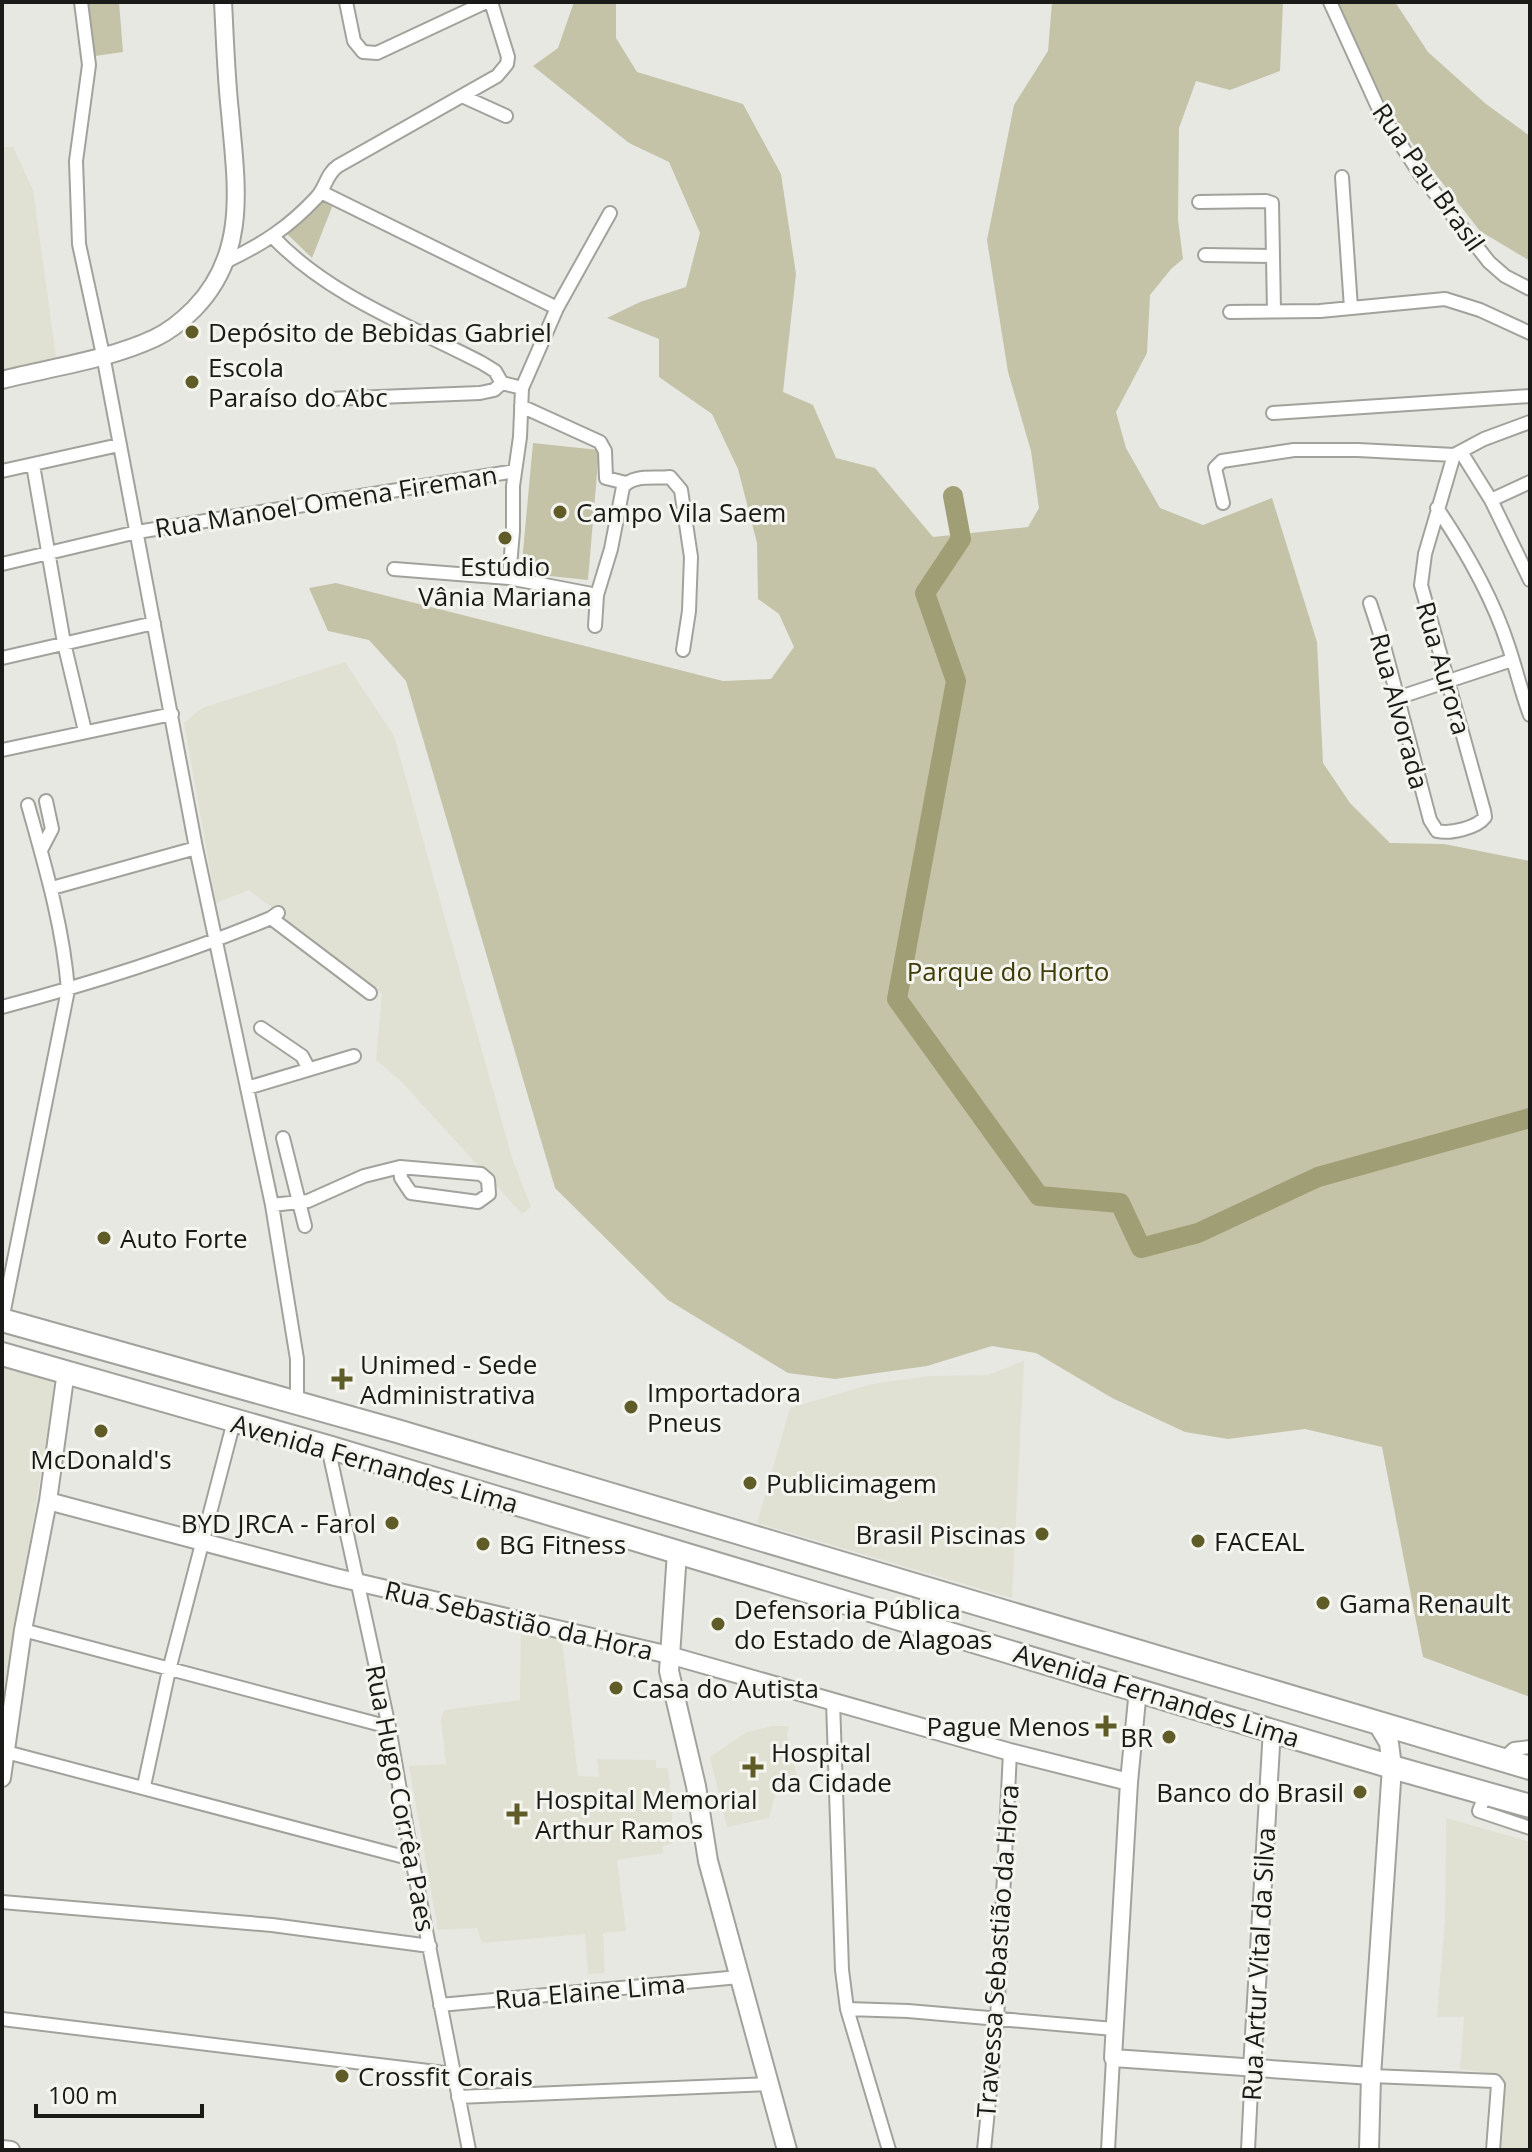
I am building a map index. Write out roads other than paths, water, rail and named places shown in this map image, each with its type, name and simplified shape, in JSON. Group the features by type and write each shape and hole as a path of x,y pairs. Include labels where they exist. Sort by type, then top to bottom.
{"highway":[{"name":"Avenida Fernandes Lima","path":"2,1320 1530,1768"},
{"name":"Avenida Fernandes Lima","path":"2,1354 328,1447 1272,1729 1392,1767 1482,1802 1530,1806"},
{"path":"1482,1802 1502,1760"}],"main road":[{"path":"677,1552 669,1671 696,1786 708,1861 787,2150"},
{"path":"1369,2150 1371,2076 1392,1767 1389,1743 1376,1721"}],"street":[{"path":"81,2 89,65 76,161 79,244 103,355 196,848 272,1205 297,1359 297,1404"},
{"path":"2,380 135,346 177,325 212,290 227,261 234,228 235,202 223,2"},
{"path":"227,261 273,237 321,192 328,175 338,166 493,79 503,70 508,57 488,2 377,53 363,52 354,41 346,2"},
{"name":"Rua Pau Brasil","path":"1330,2 1381,114 1420,174 1479,251 1505,276 1530,289"},
{"path":"462,96 506,116"},
{"path":"1342,177 1351,308"},
{"path":"321,192 557,308"},
{"path":"1199,202 1268,201 1273,205 1274,311"},
{"path":"509,578 522,388 557,308 610,213"},
{"path":"273,237 298,261 330,284 482,363 495,371 502,383 522,388"},
{"path":"1205,255 1273,256"},
{"path":"1230,312 1351,308 1445,299 1480,310 1530,333"},
{"path":"328,399 480,393 494,390 502,383"},
{"path":"1273,413 1530,396"},
{"path":"521,406 600,442 605,448 606,478 626,483 636,478 665,478 673,480 681,490 691,557 689,611 683,650"},
{"path":"1223,503 1215,468 1222,461 1294,450 1458,454 1484,439 1530,422"},
{"path":"2,471 119,445"},
{"path":"1458,454 1491,500 1528,573"},
{"name":"Rua Aurora","path":"1430,820 1437,831 1444,832 1480,824 1485,817 1421,585 1437,508 1458,454"},
{"path":"33,465 64,643 85,731"},
{"name":"Rua Manoel Omena Fireman","path":"2,564 137,532 515,471"},
{"path":"1491,500 1530,482"},
{"path":"595,626 597,595 626,483"},
{"path":"1437,508 1485,589 1530,715"},
{"path":"394,569 509,578 597,595"},
{"name":"Rua Alvorada","path":"1370,603 1430,820"},
{"path":"2,658 154,623"},
{"path":"1397,698 1512,660"},
{"path":"2,750 172,714"},
{"path":"41,850 52,829 46,801"},
{"path":"2,1320 68,990 65,955 52,888 28,805"},
{"path":"52,888 196,848"},
{"path":"2,1007 68,990 216,941 274,916 370,993"},
{"path":"261,1028 302,1056 309,1069"},
{"path":"247,1088 354,1056"},
{"path":"283,1138 305,1226"},
{"path":"272,1205 313,1199 364,1176 400,1167 481,1174 488,1180 490,1189 486,1198 478,1202 411,1193 401,1178 400,1167"},
{"path":"2,1778 23,1630 48,1501 66,1371"},
{"path":"144,1786 169,1670 234,1421"},
{"name":"Rua Hugo Corrêa Paes","path":"328,1447 389,1727 469,2150"},
{"name":"Rua Sebastião da Hora","path":"48,1501 357,1582 669,1655 1010,1752 1129,1782"},
{"path":"23,1630 389,1727"},
{"path":"1108,2150 1129,1782 1138,1689"},
{"path":"833,1701 842,1970 847,2009 889,2150"},
{"name":"Rua Artur Vital da Silva","path":"1248,2150 1272,1729"},
{"path":"1502,1760 1514,1749 1530,1747"},
{"path":"6,1752 412,1859"},
{"name":"Travessa Sebastião da Hora","path":"984,2150 997,2020 1010,1752"},
{"name":"Avenida Fernandes Lima","path":"1482,1802 1530,1828"},
{"path":"2,1902 272,1925 430,1946"},
{"name":"Rua Elaine Lima","path":"440,2005 739,1977"},
{"path":"847,2009 908,2011 1114,2029"},
{"path":"2,2019 453,2074"},
{"path":"1113,2058 1371,2076 1492,2079 1498,2085 1493,2150"},
{"path":"458,2097 769,2084"},
{"path":"2,2149 11,2150"}],"waterway":[{"path":"953,496 961,539 925,593 956,681 897,999 1039,1196 1120,1203 1141,1248 1198,1233 1318,1177 1530,1118"}],"place":[{"name":"Depósito de Bebidas Gabriel","path":"192,332"},
{"name":"Escola Paraíso do Abc","path":"192,382"},
{"name":"Campo Vila Saem","path":"560,512"},
{"name":"Estúdio Vânia Mariana","path":"505,538"},
{"name":"Auto Forte","path":"104,1238"},
{"name":"Unimed - Sede Administrativa","path":"342,1379"},
{"name":"Importadora Pneus","path":"631,1407"},
{"name":"McDonald's","path":"101,1431"},
{"name":"Publicimagem","path":"750,1483"},
{"name":"BYD JRCA - Farol","path":"392,1523"},
{"name":"Brasil Piscinas","path":"1042,1534"},
{"name":"FACEAL","path":"1198,1541"},
{"name":"BG Fitness","path":"483,1544"},
{"name":"Gama Renault","path":"1323,1603"},
{"name":"Defensoria Pública do Estado de Alagoas","path":"718,1624"},
{"name":"Casa do Autista","path":"616,1688"},
{"name":"Pague Menos","path":"1106,1726"},
{"name":"BR","path":"1169,1737"},
{"name":"Hospital da Cidade","path":"753,1767"},
{"name":"Banco do Brasil","path":"1360,1792"},
{"name":"Hospital Memorial Arthur Ramos","path":"517,1814"},
{"name":"Crossfit Corais","path":"342,2076"}],"park label":[{"name":"Parque do Horto","path":"1008,971"}]}
